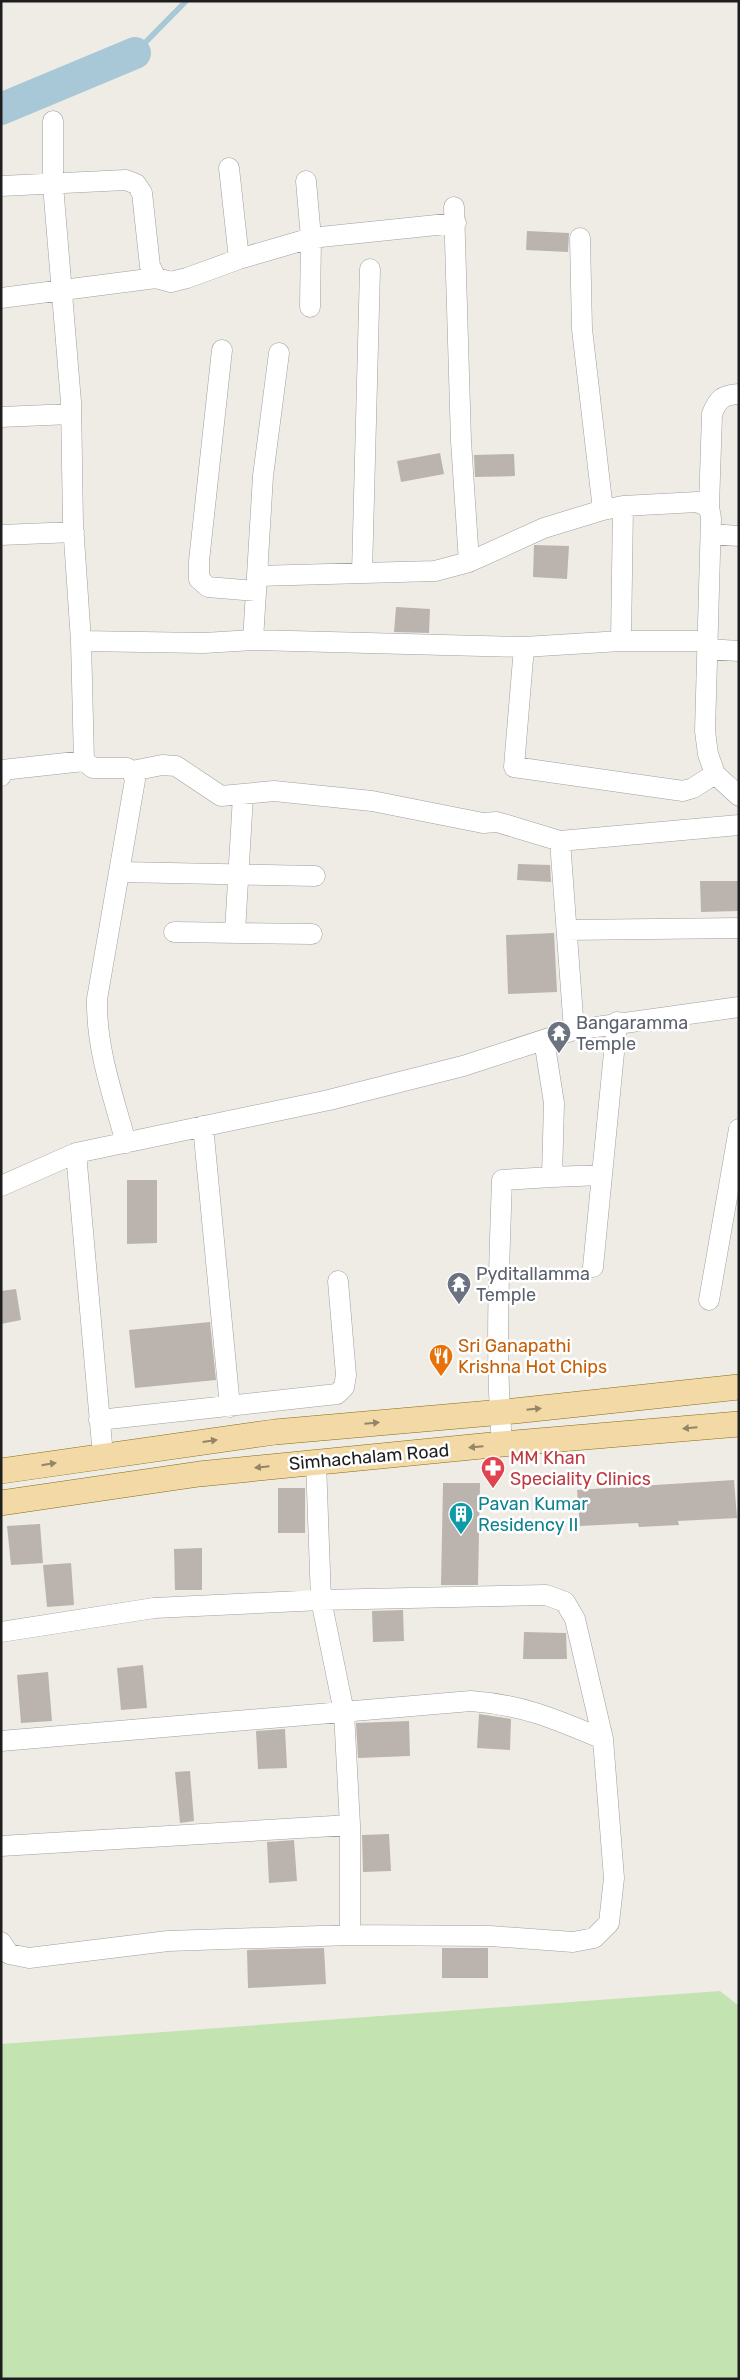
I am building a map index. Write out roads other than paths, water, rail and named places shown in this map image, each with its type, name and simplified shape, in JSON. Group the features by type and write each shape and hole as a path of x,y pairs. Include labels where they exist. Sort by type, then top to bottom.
{"main road":[{"path":"1,1471 276,1432 499,1412 739,1387"},
{"name":"Simhachalam Road","path":"1,1503 199,1474 502,1444 739,1424"},
{"path":"103,1456 106,1487"}],"street":[{"path":"53,121 53,185 71,414 84,761"},
{"path":"229,168 239,259"},
{"path":"1,186 126,180 136,184 142,193 150,266 156,278"},
{"path":"306,181 311,238 310,307"},
{"path":"1,298 60,292 156,278 171,282 239,259 311,238 455,215 461,441 469,562"},
{"path":"580,238 582,328 603,510"},
{"path":"362,573 370,269"},
{"path":"222,350 198,562 199,579 208,587 362,573 435,571 469,562 544,528 603,510 623,506 686,502 698,502 709,507"},
{"path":"253,640 263,476 279,354"},
{"path":"739,394 730,394 717,401 712,414 706,730 708,754 715,774 739,796"},
{"path":"1,417 71,414"},
{"path":"621,641 623,506"},
{"path":"1,535 74,532"},
{"path":"711,534 739,536"},
{"path":"81,641 204,643 253,640 524,647 621,641 707,645 739,651"},
{"path":"524,647 514,767 684,791 693,788 715,774"},
{"path":"1,776 2,770 84,761 94,768 119,767 132,771 135,780 134,788 97,998 100,1052 126,1142"},
{"path":"132,771 162,765 176,766 221,796 242,796 274,791 372,801 483,823 496,822 560,841 739,826"},
{"path":"235,932 242,796"},
{"path":"560,841 574,1030"},
{"path":"120,872 315,876"},
{"path":"567,930 739,928"},
{"path":"174,932 312,934"},
{"path":"1,1186 76,1153 329,1100 463,1066 574,1030 617,1022 739,1007"},
{"path":"593,1267 617,1022"},
{"path":"544,1040 554,1103 552,1177"},
{"path":"203,1126 230,1407"},
{"path":"708,1300 739,1129"},
{"path":"76,1153 103,1456"},
{"path":"502,1444 496,1326 502,1180 602,1175"},
{"path":"99,1420 323,1397 336,1394 344,1387 346,1375 338,1281"},
{"path":"316,1462 321,1600 344,1712 350,1825 350,1935"},
{"path":"1,1632 154,1608 321,1600 546,1595 565,1602 575,1619 603,1739 614,1878 609,1923 594,1938 573,1942 490,1936 350,1935 168,1941 29,1958 9,1954 1,1942"},
{"path":"1,1742 471,1701 504,1703 539,1712 603,1739"},
{"path":"1,1846 350,1825"}],"waterway":[{"path":"135,53 186,1"},
{"path":"1,109 135,53"}],"place":[{"name":"Bangaramma Temple","path":"559,1054"},
{"name":"Pyditallamma Temple","path":"459,1305"},
{"name":"Sri Ganapathi Krishna Hot Chips","path":"441,1377"},
{"name":"MM Khan Speciality Clinics","path":"493,1489"},
{"name":"Pavan Kumar Residency II","path":"461,1535"}]}
